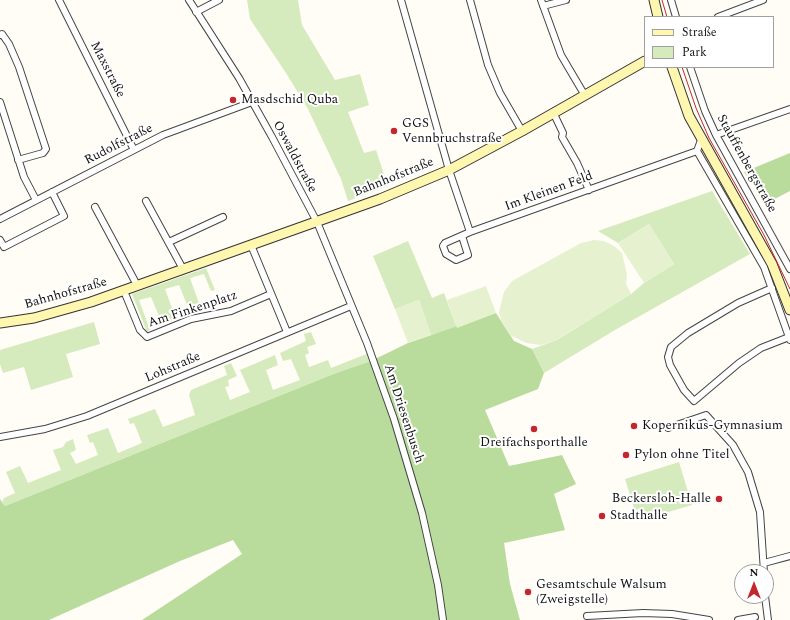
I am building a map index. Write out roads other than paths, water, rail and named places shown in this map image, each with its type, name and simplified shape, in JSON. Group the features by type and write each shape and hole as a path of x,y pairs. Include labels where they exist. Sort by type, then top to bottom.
{"street":[{"name":"Maxstraße","path":"59,0 134,150"},
{"name":"Oswaldstraße","path":"189,0 252,102 317,222"},
{"path":"196,12 219,0"},
{"path":"401,0 449,170 470,232"},
{"path":"470,0 488,65 500,93 522,131"},
{"path":"566,0 542,3 561,56 584,94"},
{"path":"654,0 658,16"},
{"path":"671,0 676,16"},
{"path":"721,16 763,0"},
{"path":"0,35 2,34 9,44 19,67 46,148 43,153 18,160"},
{"name":"Bahnhofstraße","path":"0,323 59,312 380,199 449,170 522,131 644,61"},
{"path":"672,68 689,116 701,140 772,264 790,310"},
{"name":"Stauffenbergstraße","path":"690,68 705,111 716,135 790,269"},
{"path":"0,102 24,177 36,200"},
{"name":"Rudolfstraße","path":"0,219 170,132 252,102"},
{"path":"716,135 790,109"},
{"path":"553,112 563,133 562,137 577,163 589,190"},
{"path":"701,140 697,151 764,267 772,288 789,339 761,348 719,379 697,400 692,400 674,374 668,356 671,347 688,333 738,303 772,288"},
{"name":"Im Kleinen Feld","path":"462,236 468,256 456,260 448,256 443,244 470,232 697,151"},
{"path":"0,240 4,247 64,216 52,192"},
{"path":"146,201 183,269"},
{"path":"95,207 138,285"},
{"path":"169,242 223,217"},
{"name":"Am Driesenbusch","path":"317,222 367,343 409,467 434,566 443,620"},
{"path":"251,245 287,332"},
{"name":"Am Finkenplatz","path":"124,290 140,330 148,337 191,319 231,311 271,294"},
{"name":"Lohstraße","path":"0,437 45,429 87,416 351,306"},
{"path":"668,428 706,415 733,445 754,489 760,512 764,563 790,556"},
{"path":"766,604 768,620"},
{"path":"586,615 643,613 672,614 709,620"},
{"path":"738,620 755,617"}],"tram line":[{"path":"662,0 667,16"},
{"path":"682,68 696,108 709,138 764,235 790,289"}],"place":[{"name":"Masdschid Quba","path":"233,100"},
{"name":"GGS Vennbruchstraße","path":"394,131"},
{"name":"Kopernikus-Gymnasium","path":"634,426"},
{"name":"Dreifachsporthalle","path":"534,429"},
{"name":"Pylon ohne Titel","path":"626,455"},
{"name":"Beckersloh-Halle","path":"719,499"},
{"name":"Stadthalle","path":"602,516"},
{"name":"Gesamtschule Walsum (Zweigstelle)","path":"528,592"}]}
